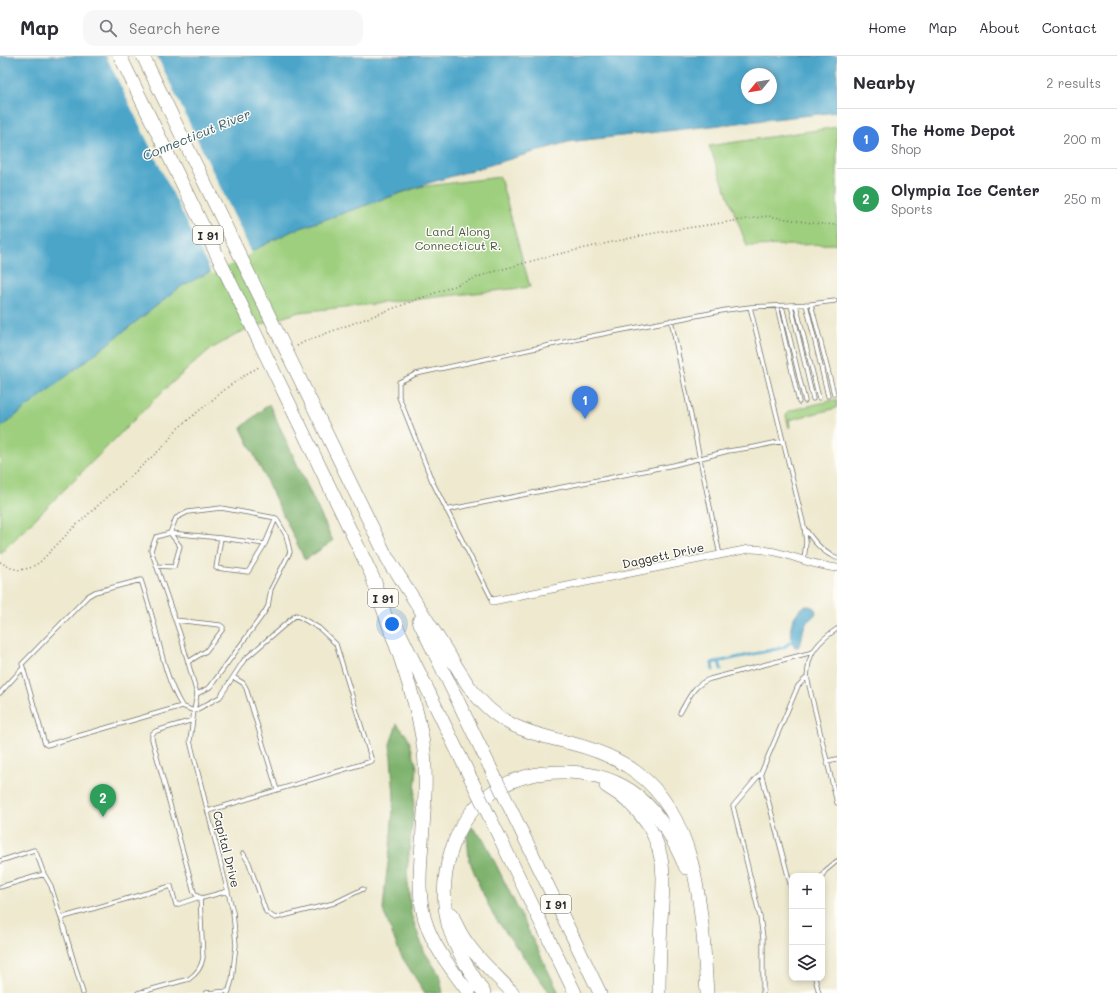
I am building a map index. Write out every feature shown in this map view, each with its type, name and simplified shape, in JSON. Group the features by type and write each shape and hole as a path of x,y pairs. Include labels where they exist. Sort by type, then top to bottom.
{"highway":[{"name":"I 91","path":"120,56 575,993"},
{"name":"I 91","path":"143,56 600,993"},
{"path":"389,560 468,685 489,710 503,720 520,728 594,750 615,759 637,772 663,798 678,824 689,854 697,891 704,945 707,993"},
{"path":"372,577 417,710 422,735 426,786 420,874 422,908 427,925 436,945 469,993"},
{"path":"484,993 460,954 453,939 448,922 444,882 448,861 462,826 478,805 490,794 503,786 535,774 554,772 582,773 608,779 620,784 635,794 656,813 676,846 691,880 698,905 704,945"},
{"path":"554,772 573,774 589,778 612,789 637,810 652,832 661,858 663,876 659,993"},
{"path":"454,844 449,861 447,882 449,901 454,919 463,937 474,952 513,993"}],"street":[{"name":"Daggett Drive","path":"493,601 749,549 760,549 779,553 804,561 837,568"}],"lane":[{"path":"493,601 432,481 399,397 399,382 416,374 671,320 750,307 811,304 835,301"},
{"path":"806,304 828,396"},
{"path":"811,304 834,394"},
{"path":"791,305 813,399"},
{"path":"796,305 819,398"},
{"path":"777,306 799,402"},
{"path":"782,306 805,401"},
{"path":"750,307 804,526 806,542 804,561"},
{"path":"671,320 720,555"},
{"path":"446,510 674,465 728,451 783,441"},
{"path":"170,533 176,518 188,512 221,508 276,518 286,535 290,552 271,589 268,606 264,613 210,687 197,694 175,620 151,550 156,537 170,533 265,544"},
{"path":"221,538 216,568 248,572 265,544 276,518"},
{"path":"804,526 818,546 829,555 837,558"},
{"path":"156,566 174,567 180,546 170,533"},
{"path":"182,706 177,698 166,670 141,580 95,592 88,596 22,664 45,744 47,745 182,706 194,710 220,697 244,660 296,614 319,628 336,644 372,761 208,811"},
{"path":"175,620 220,625 223,627 206,651 188,662"},
{"path":"837,629 818,644 809,660 807,677 837,803"},
{"path":"680,713 692,692 699,684 710,678 813,652"},
{"path":"0,693 23,668"},
{"path":"233,677 243,683 246,688 277,790"},
{"path":"763,993 763,938 760,917 733,806 761,773 798,686 807,677"},
{"name":"Capital Drive","path":"197,694 190,741 233,912 236,945 232,980 228,992"},
{"path":"138,993 189,979 196,974 201,966 203,958 200,897 194,892 152,739 152,734 156,731 193,720"},
{"path":"827,761 837,758"},
{"path":"761,773 789,880"},
{"path":"0,861 34,850 36,852 44,874 51,886 83,993"},
{"path":"243,853 249,863 266,912 275,918 334,903 363,889"},
{"path":"824,873 837,861"},
{"path":"0,887 44,874"},
{"path":"62,921 64,917 70,915 171,886 176,905 200,897 202,898 228,891"},
{"path":"816,981 818,993"},
{"path":"206,993 228,992"}],"path":[{"path":"291,349 327,333 490,273 550,256 661,232 768,216 812,223 837,224"},
{"path":"0,562 11,568 20,570 30,568 40,562 73,528 164,446 177,429 228,387 260,366"}],"green space":[{"path":"837,127 837,244 747,246 709,146"},
{"name":"Land Along Connecticut R.","path":"500,177 530,287 299,312 245,330 209,350 164,390 0,554 0,410 86,328 292,231 419,187"},
{"path":"837,399 837,408 789,420 789,428 786,416 788,411"},
{"path":"269,404 333,541 305,560 241,428"},
{"path":"397,724 408,737 417,767 407,873 411,914 424,951 439,974 443,993 425,993 400,954 383,910 394,796 390,744"},
{"path":"472,827 484,840 559,993 550,993 493,915 469,859 467,836"}],"water":[{"name":"Connecticut River","path":"0,56 837,56 837,112 568,142 429,183 292,231 182,286 0,428"},
{"path":"805,606 813,607 816,613 806,624 800,645 795,647 792,642 791,625 796,614"}],"pier":[{"path":"106,56 157,56 252,253 212,274"}],"waterway":[{"path":"713,670 712,663 777,649 784,647 792,641"},
{"path":"719,661 721,669"}],"place":[{"name":"The Home Depot","path":"585,419"},
{"name":"Olympia Ice Center","path":"103,817"}]}
